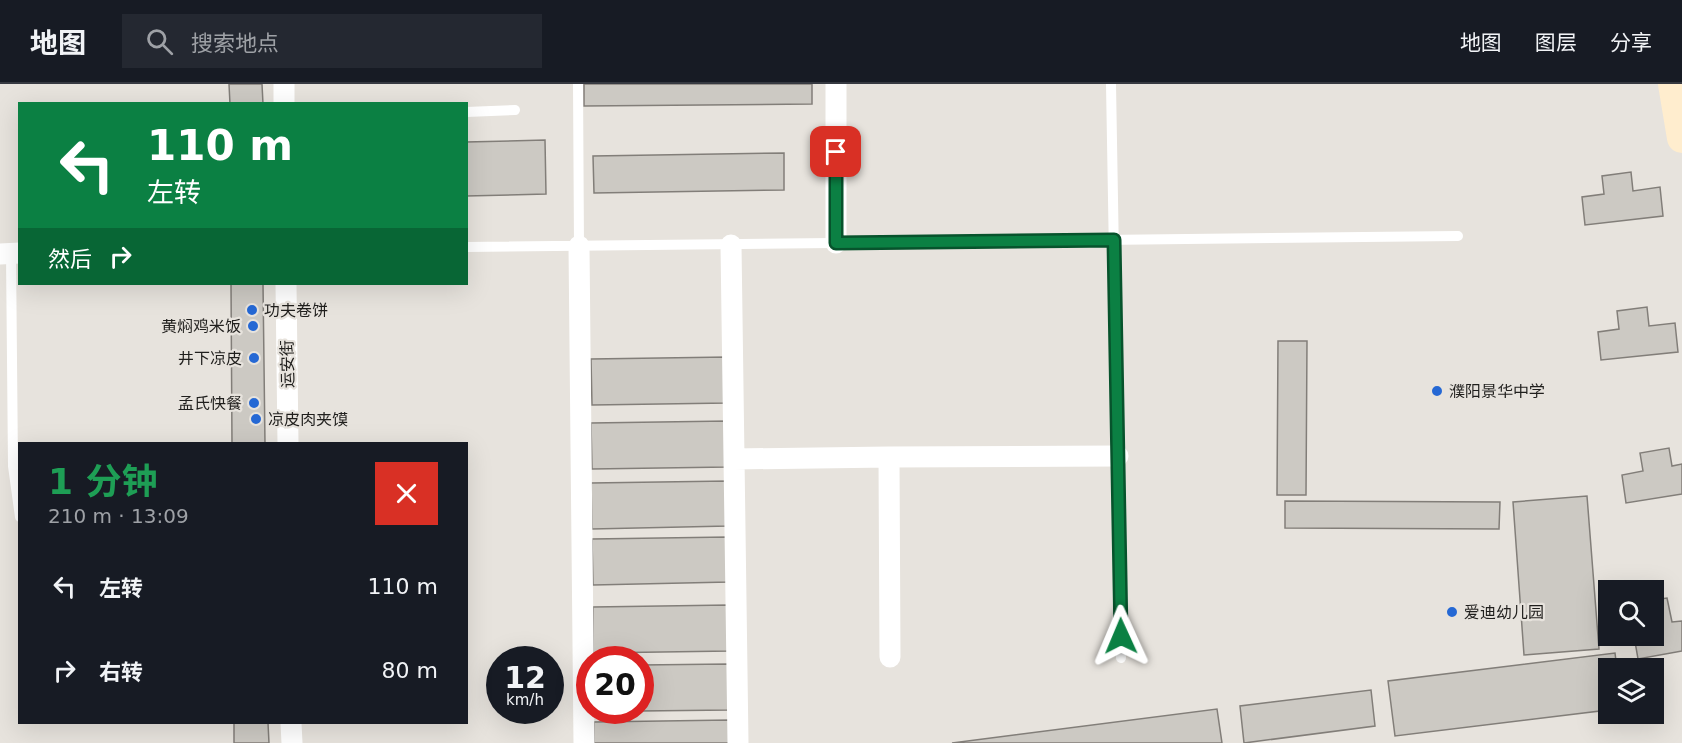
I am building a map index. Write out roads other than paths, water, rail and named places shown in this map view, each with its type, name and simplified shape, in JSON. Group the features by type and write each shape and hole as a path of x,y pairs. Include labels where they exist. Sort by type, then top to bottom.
{"street":[{"path":"284,84 284,102"},
{"path":"836,84 836,243"},
{"path":"1673,84 1682,138"},
{"path":"731,244 738,743"},
{"path":"579,246 584,743"},
{"name":"运安街","path":"286,285 288,442"},
{"path":"734,459 1118,456"},
{"path":"889,457 890,657"},
{"path":"291,724 292,743"}],"lane":[{"path":"578,84 579,246"},
{"path":"1111,84 1121,658"},
{"path":"468,112 515,110"},
{"path":"468,248 1458,236"},
{"path":"10,253 13,466 18,502"}],"place":[{"name":"功夫卷饼","path":"252,310"},
{"name":"黄焖鸡米饭","path":"253,326"},
{"name":"井下凉皮","path":"254,358"},
{"name":"濮阳景华中学","path":"1437,391"},
{"name":"孟氏快餐","path":"254,403"},
{"name":"凉皮肉夹馍","path":"256,419"},
{"name":"爱迪幼儿园","path":"1452,612"}]}
